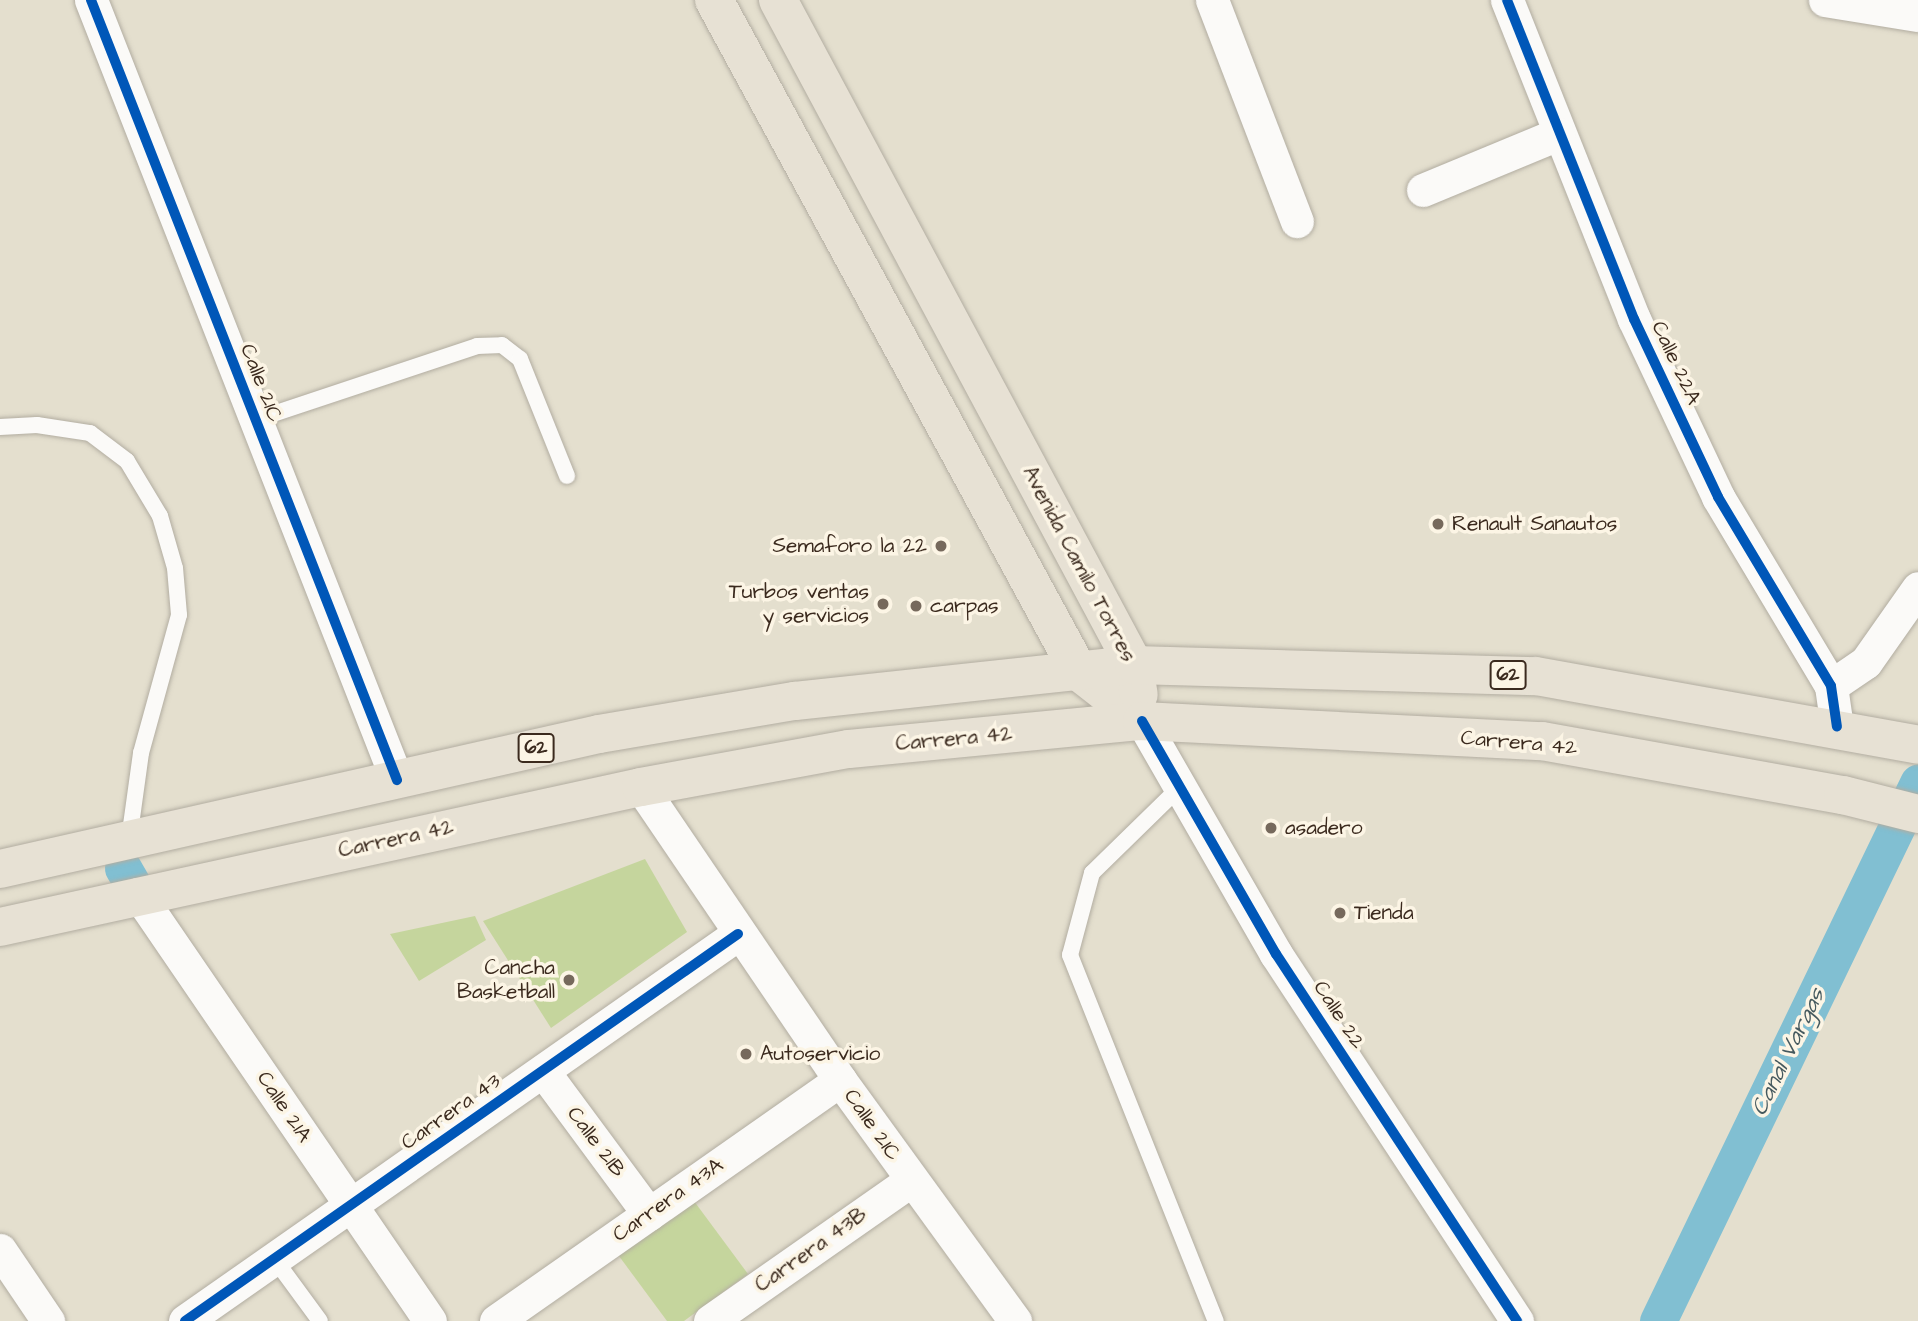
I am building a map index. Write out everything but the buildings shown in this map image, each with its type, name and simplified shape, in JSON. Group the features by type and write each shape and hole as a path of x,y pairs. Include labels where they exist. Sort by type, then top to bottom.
{"main road":[{"name":"Avenida Camilo Torres","path":"714,0 1079,673 1142,721"},
{"name":"Avenida Camilo Torres","path":"778,0 1135,665 1142,721"},
{"name":"62","path":"0,869 599,734 795,701 1135,665 1536,676 1877,734 1918,744"},
{"name":"Carrera 42","path":"0,927 138,894 641,787 849,749 1142,721 1542,741 1843,795 1918,814"}],"street":[{"name":"Calle 21C","path":"91,0 397,780"},
{"path":"1212,0 1297,221"},
{"name":"Calle 22A","path":"1507,0 1558,134 1634,319 1718,497 1831,685 1837,727"},
{"path":"1825,0 1918,15"},
{"path":"1423,190 1558,134"},
{"path":"1831,685 1866,662 1918,588"},
{"name":"Calle 22","path":"1142,721 1276,954 1517,1321"},
{"name":"Calle 21C","path":"641,787 738,934 840,1080 1015,1321"},
{"name":"Calle 21A","path":"138,894 430,1321"},
{"name":"Carrera 43","path":"185,1321 738,934"},
{"name":"Calle 21B","path":"543,1071 649,1214"},
{"name":"Carrera 43A","path":"496,1321 840,1080"},
{"name":"Carrera 43B","path":"717,1319 911,1180"},
{"path":"0,1250 48,1321"}],"lane":[{"path":"255,420 477,346 502,345 520,359 567,476"},
{"path":"0,427 37,425 90,433 127,460 160,516 175,568 179,615 141,753 129,840"},
{"path":"1180,787 1091,873 1070,955 1216,1321"},
{"path":"273,1257 320,1321"}],"green space":[{"name":"Cancha Basketball","path":"645,859 687,932 551,1028 483,921"},
{"path":"475,916 486,940 419,981 390,934"},
{"path":"691,1197 748,1274 684,1321 667,1321 616,1252"}],"waterway":[{"name":"Canal Vargas","path":"1658,1321 1918,783"},
{"name":"Canal Vargas","path":"123,868 138,894"}],"cycle path":[{"path":"91,0 397,780"},
{"path":"1507,0 1634,319 1718,497 1831,686 1837,727"},
{"path":"1142,721 1276,954 1517,1321"},
{"path":"185,1321 738,934"}],"place":[{"name":"Renault Sanautos","path":"1438,524"},
{"name":"Semaforo la 22","path":"941,546"},
{"name":"Turbos ventas y servicios","path":"883,604"},
{"name":"carpas","path":"916,606"},
{"name":"asadero","path":"1271,828"},
{"name":"Tienda","path":"1340,913"},
{"name":"Cancha Basketball","path":"569,980"},
{"name":"Autoservicio","path":"746,1054"}]}
